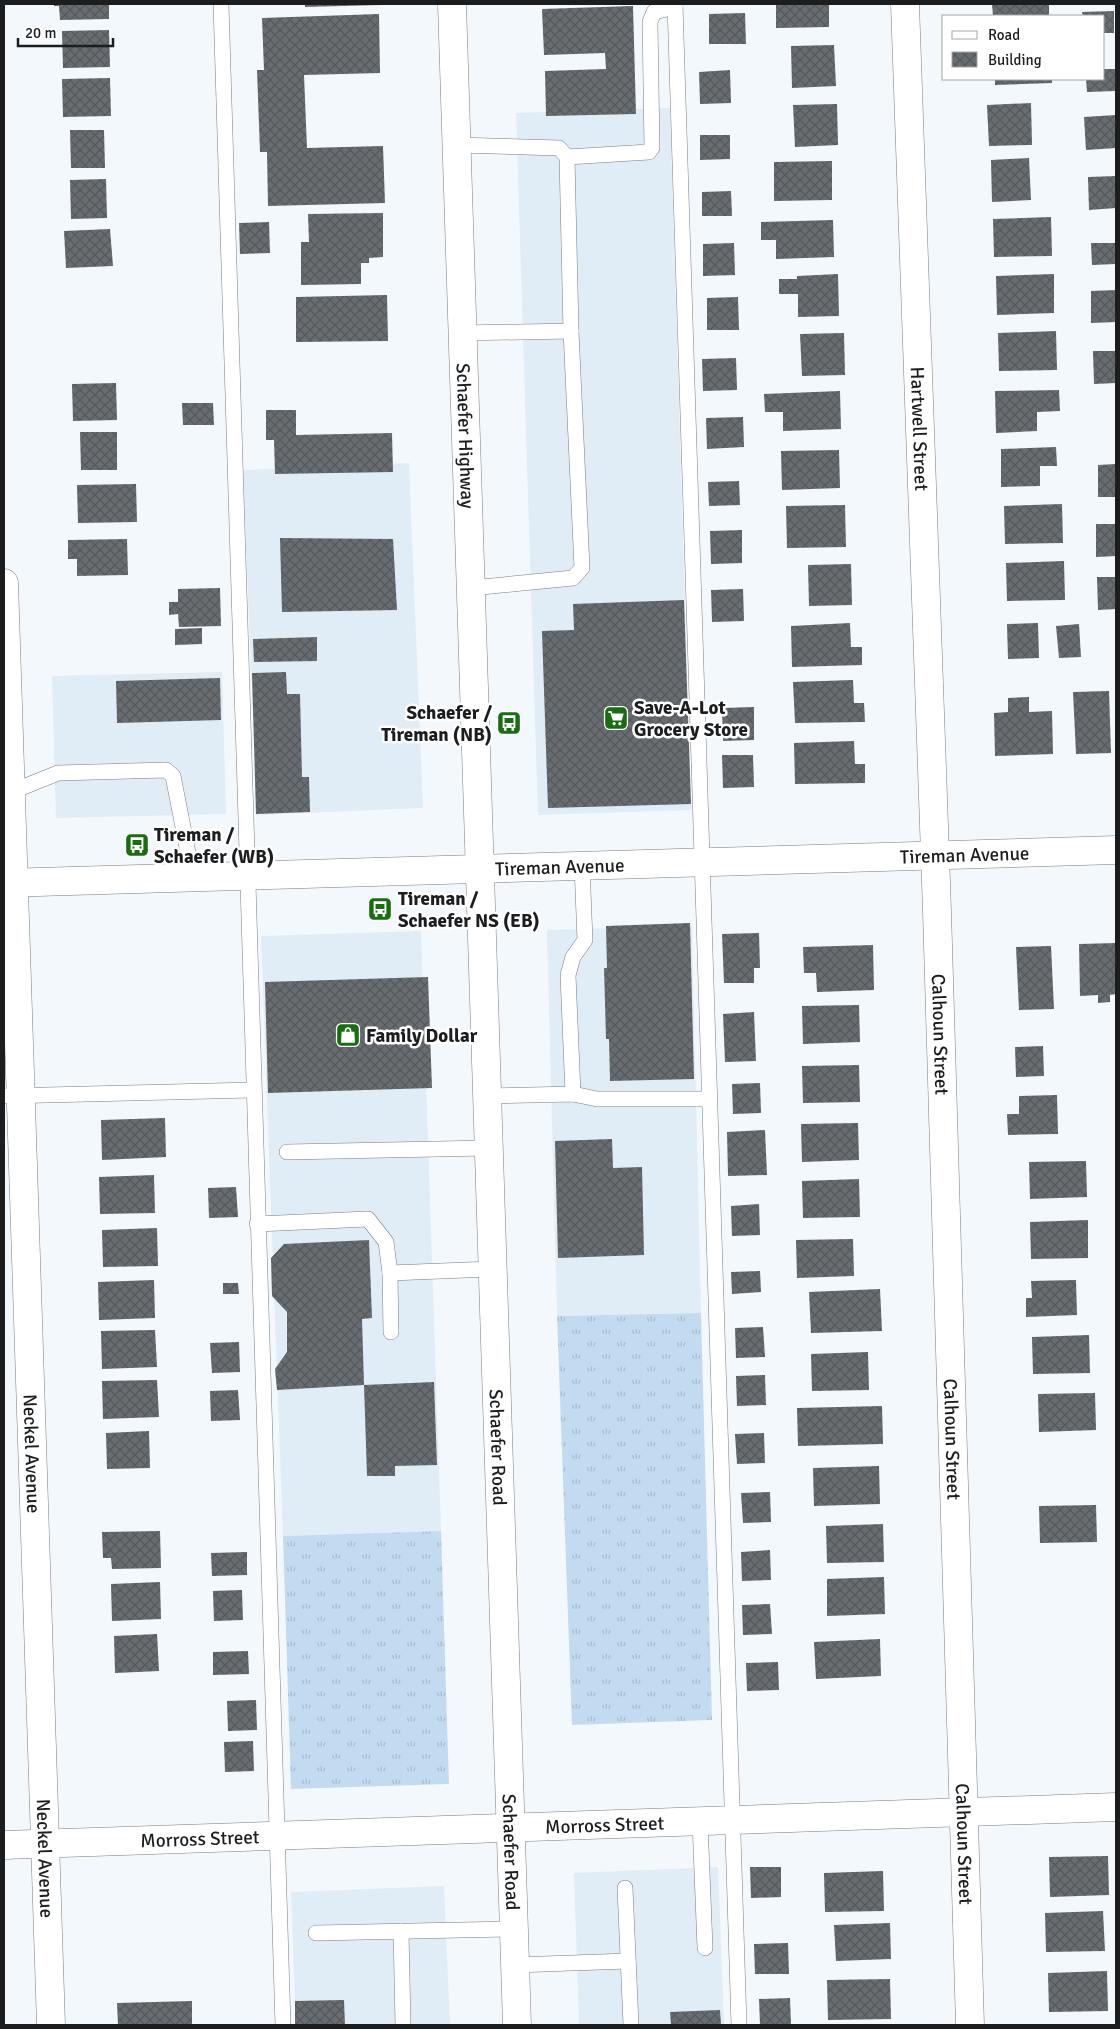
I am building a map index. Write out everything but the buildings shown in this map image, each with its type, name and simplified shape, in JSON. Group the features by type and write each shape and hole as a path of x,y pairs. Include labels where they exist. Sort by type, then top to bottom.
{"street":[{"name":"Schaefer Highway","path":"452,4 480,869"},
{"name":"Hartwell Street","path":"905,4 934,854"},
{"name":"Neckel Avenue","path":"4,583 10,792 9,883 12,1096 45,1843 51,2025"},
{"name":"Tireman Avenue","path":"9,883 1116,850"},
{"name":"Calhoun Street","path":"934,854 970,2025"},
{"name":"Schaefer Road","path":"480,869 517,2025"},
{"name":"Morross Street","path":"4,1845 1116,1807"}],"lane":[{"path":"221,4 283,2025"},
{"path":"567,157 648,152 652,148 650,22 654,12 675,6 708,1099 739,2025"},
{"path":"456,145 559,148 567,157 571,331 582,568 573,578 470,588"},
{"path":"462,332 571,331"},
{"path":"10,792 58,772 166,770 173,776 193,878"},
{"path":"573,1094 568,975 573,957 585,940 582,866"},
{"path":"12,1096 253,1090"},
{"path":"487,1096 573,1094 597,1099 708,1099"},
{"path":"287,1152 488,1148"},
{"path":"258,1224 368,1219 386,1242 390,1273 392,1332"},
{"path":"390,1273 492,1269"},
{"path":"700,1821 705,1948"},
{"path":"625,1888 631,2025"},
{"path":"316,1933 514,1929"},
{"path":"401,1931 403,2025"},
{"path":"515,1965 628,1961"}],"shaded area":[{"path":"670,108 691,810 538,815 516,113"},
{"path":"409,463 423,808 257,815 243,470"},
{"path":"222,672 226,814 56,818 52,676"},
{"path":"692,926 701,1313 557,1316 547,930"},
{"path":"421,931 441,1531 283,1536 261,936"},
{"path":"718,1867 724,2025 579,2025 574,1873"},
{"path":"444,1886 450,2025 296,2025 291,1892"}],"green space":[{"path":"701,1313 712,1720 572,1725 557,1316"},
{"path":"441,1531 449,1784 291,1789 283,1536"}],"place":[{"name":"Save-A-Lot Grocery Store","path":"616,718"},
{"name":"Schaefer / Tireman (NB)","path":"509,723"},
{"name":"Tireman / Schaefer (WB)","path":"137,845"},
{"name":"Tireman / Schaefer NS (EB)","path":"380,909"},
{"name":"Family Dollar","path":"348,1035"}]}
